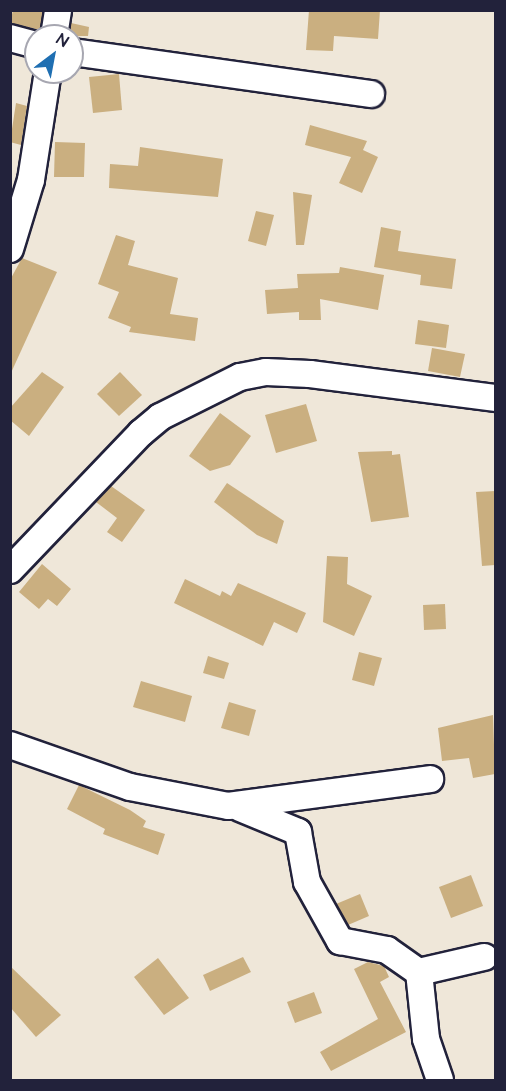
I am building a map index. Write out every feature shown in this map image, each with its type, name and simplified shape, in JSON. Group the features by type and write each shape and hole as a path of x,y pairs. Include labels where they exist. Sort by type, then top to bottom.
{"street":[{"path":"84,54 371,94"},
{"path":"10,249 31,180 46,84"},
{"path":"10,570 141,433 160,417 240,377 266,372 310,374 495,398"},
{"path":"10,745 130,787 237,807 298,832 307,882 336,937 346,944 387,950 418,972 426,1039 440,1080"},
{"path":"237,807 430,779"},
{"path":"418,972 484,957"}],"building":[{"path":"13,10 43,10 41,24 24,24 24,26 10,23"},
{"path":"309,10 380,10 378,39 334,36 333,51 306,50"},
{"path":"84,26 89,27 88,36 84,36"},
{"path":"119,74 122,110 93,113 89,77"},
{"path":"16,103 27,106 21,145 10,142"},
{"path":"310,125 367,141 363,150 378,157 362,193 339,183 351,157 305,145"},
{"path":"55,142 85,143 84,177 54,177"},
{"path":"140,147 223,159 218,197 109,188 110,164 138,166"},
{"path":"293,192 312,195 304,245 296,245"},
{"path":"256,211 274,215 266,246 248,241"},
{"path":"381,227 401,231 398,251 456,259 452,289 420,285 421,275 374,267"},
{"path":"116,235 135,241 128,265 178,278 170,314 198,318 195,341 129,332 131,327 108,318 119,292 98,284"},
{"path":"22,258 57,272 10,375 10,280"},
{"path":"340,267 384,275 378,310 320,299 321,320 299,320 299,312 267,314 265,290 298,288 297,274 339,273"},
{"path":"418,320 449,325 446,348 415,344"},
{"path":"432,348 465,354 460,377 428,371"},
{"path":"42,372 64,387 29,436 10,420 10,408"},
{"path":"120,372 142,395 119,416 97,394"},
{"path":"306,404 317,441 276,453 265,415"},
{"path":"220,413 251,436 230,465 210,471 189,456"},
{"path":"392,451 392,455 400,454 409,517 371,522 358,452"},
{"path":"227,483 284,521 277,544 257,535 214,502"},
{"path":"111,486 145,510 122,542 107,532 117,518 96,502"},
{"path":"495,491 495,565 482,566 476,492"},
{"path":"327,556 348,557 347,584 372,596 354,636 323,622"},
{"path":"42,564 71,589 57,606 48,599 39,609 19,592"},
{"path":"185,579 220,596 222,591 231,596 238,583 306,613 297,633 274,622 263,646 174,603"},
{"path":"445,604 446,629 424,630 423,605"},
{"path":"359,652 382,658 374,686 352,680"},
{"path":"208,656 229,663 224,679 203,673"},
{"path":"141,681 192,696 185,722 133,707"},
{"path":"229,702 256,710 249,736 221,728"},
{"path":"493,715 495,774 473,778 469,758 442,761 438,728"},
{"path":"79,785 130,810 146,821 143,827 165,834 158,855 103,834 105,829 67,809"},
{"path":"471,875 483,906 451,918 439,887"},
{"path":"360,894 369,916 348,925 336,904"},
{"path":"243,957 251,972 210,991 203,975"},
{"path":"158,958 189,998 164,1015 134,977"},
{"path":"368,962 384,966 389,977 380,982 406,1032 331,1071 320,1052 378,1019 354,969"},
{"path":"10,966 61,1015 36,1037 10,1007"},
{"path":"314,992 322,1013 295,1023 287,1002"}]}
